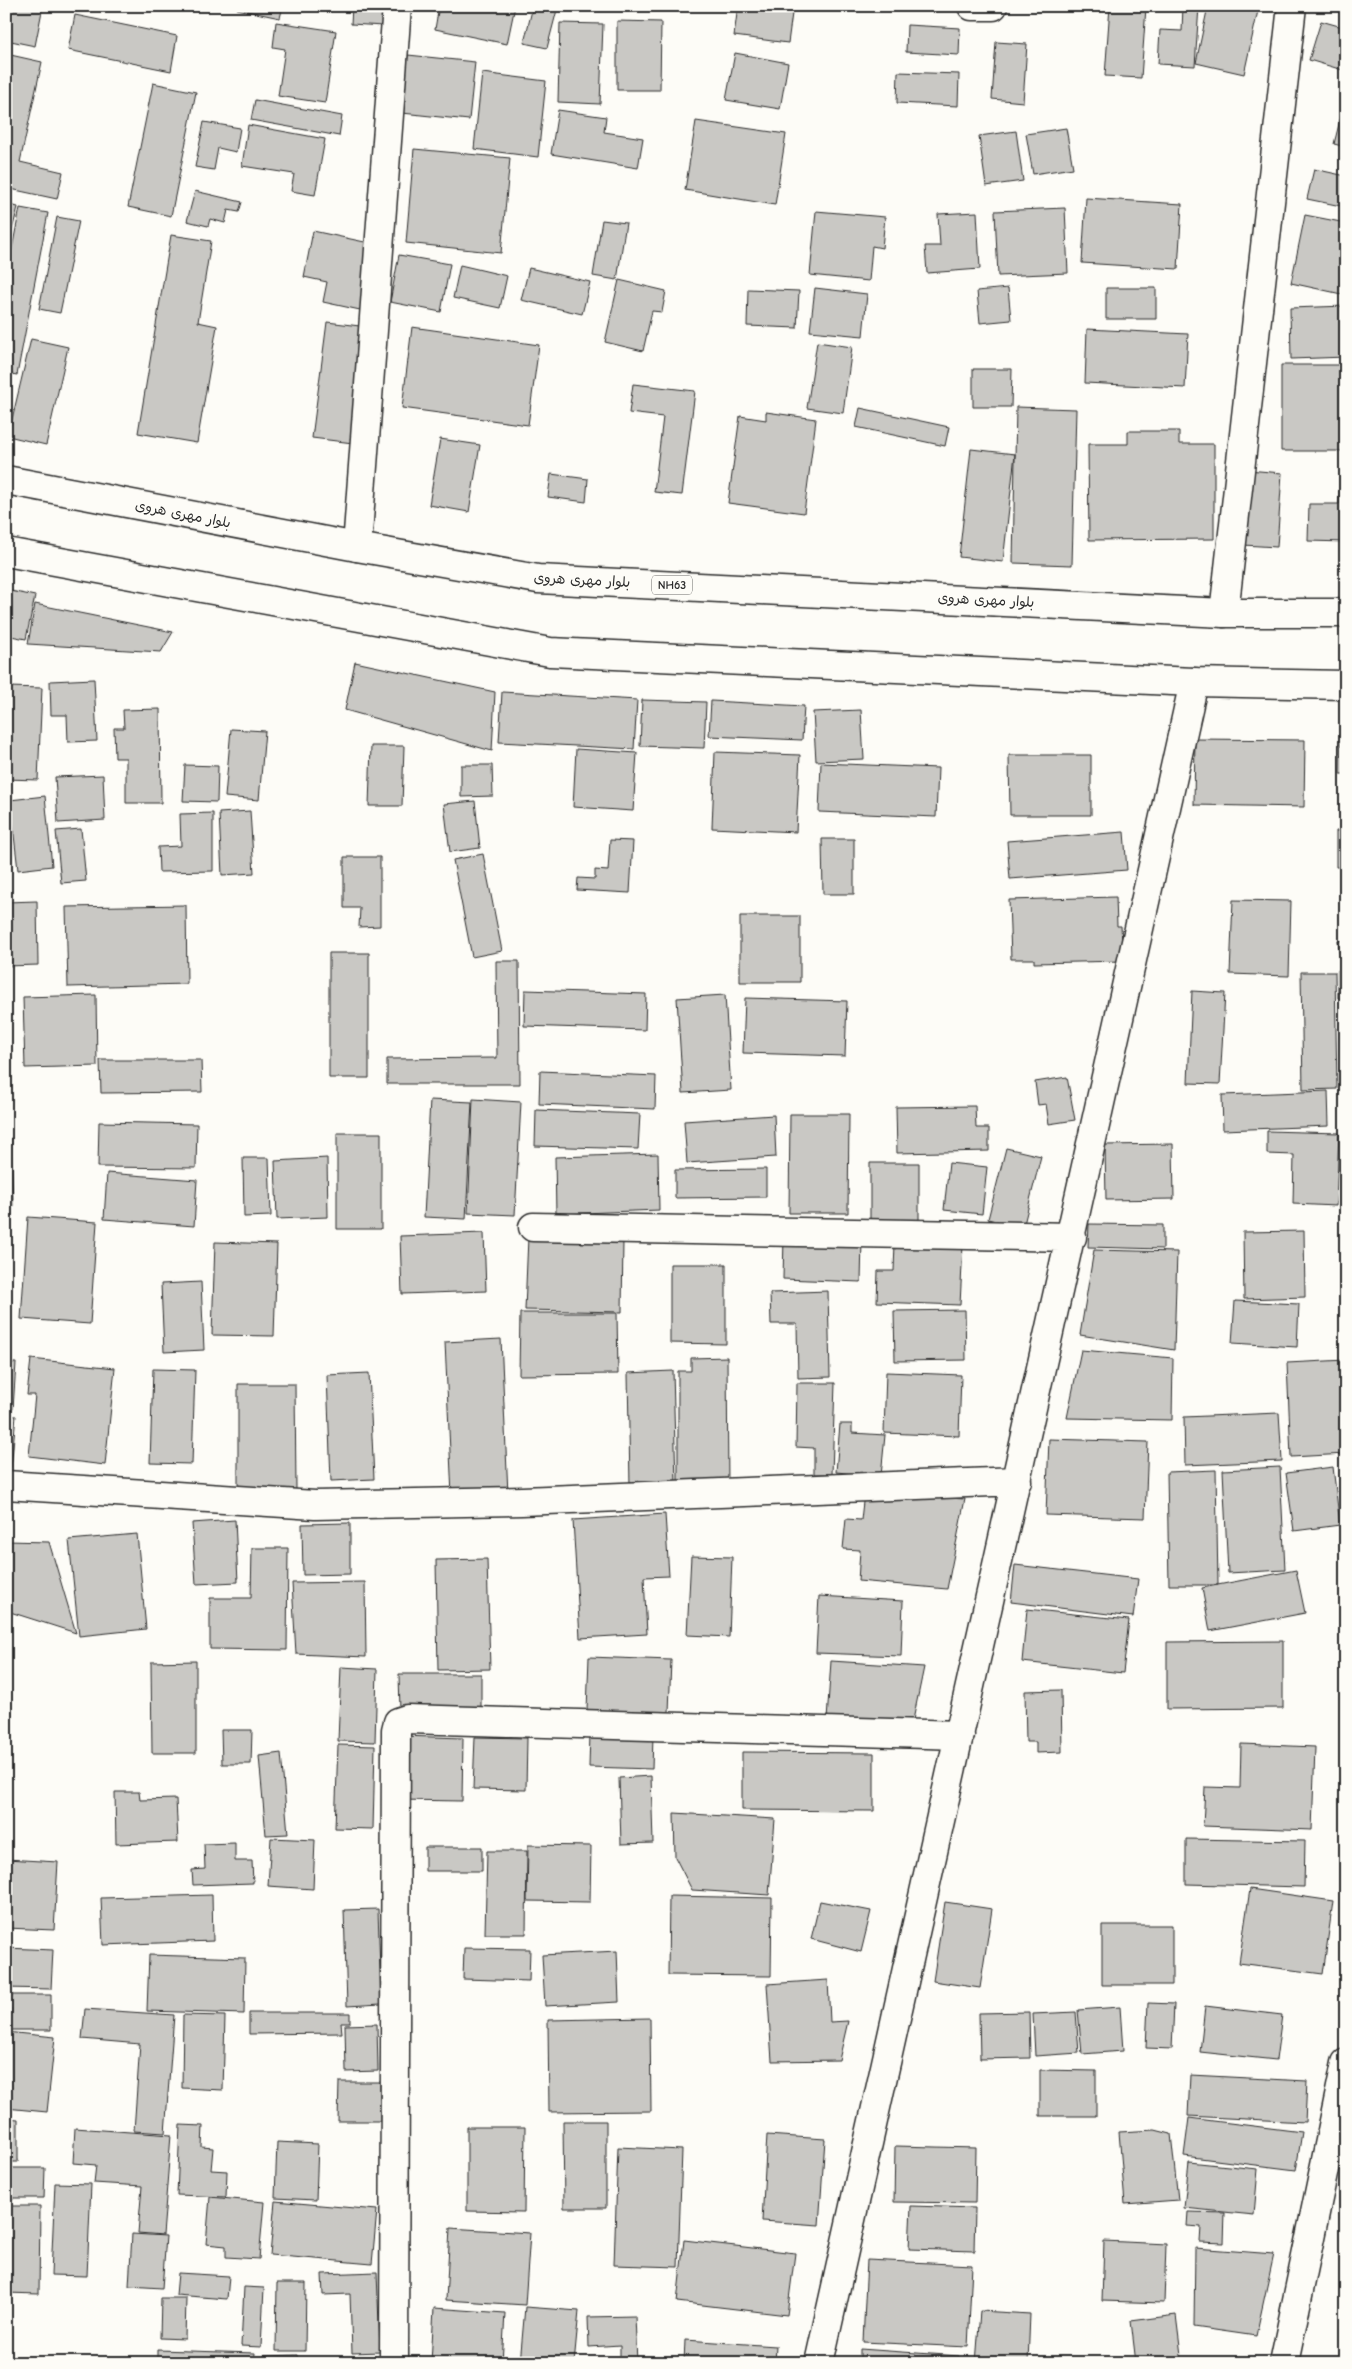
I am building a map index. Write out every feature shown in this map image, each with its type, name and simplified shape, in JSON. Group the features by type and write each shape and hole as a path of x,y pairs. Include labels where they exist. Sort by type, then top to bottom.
{"main road":[{"path":"357,547 397,6"},
{"path":"972,6 993,6"},
{"path":"1224,613 1292,6"},
{"name":"بلوار مهری هروی","path":"6,480 357,547 538,579 1224,613 1346,613"},
{"path":"6,552 550,652 1194,682 1346,685"},
{"path":"819,2363 1072,1237 1194,682"},
{"path":"533,1227 1072,1237"},
{"path":"6,1485 316,1505 522,1501 1017,1482"},
{"path":"394,2363 396,1730 398,1722 408,1720 960,1735"},
{"path":"1284,2363 1346,2063"}],"building":[{"path":"6,6 43,6 35,46 6,40"},
{"path":"238,6 283,6 280,18 237,9"},
{"path":"352,6 384,6 383,26 351,24"},
{"path":"439,6 515,6 507,44 435,29"},
{"path":"533,6 558,6 547,48 524,43"},
{"path":"738,6 793,6 788,43 734,36"},
{"path":"1110,6 1146,7 1141,78 1105,76"},
{"path":"1183,6 1199,6 1195,66 1158,64 1160,30 1182,31"},
{"path":"1208,6 1259,6 1244,74 1196,63"},
{"path":"1325,6 1346,6 1346,12"},
{"path":"75,15 177,36 171,71 68,50"},
{"path":"617,21 661,22 660,90 617,90"},
{"path":"1321,21 1346,28 1346,71 1309,60"},
{"path":"276,22 336,31 325,103 278,96 285,49 273,47"},
{"path":"560,23 603,24 600,104 558,102"},
{"path":"907,25 960,28 959,55 906,52"},
{"path":"996,42 1027,44 1023,102 992,99"},
{"path":"735,53 788,63 780,109 726,100"},
{"path":"6,54 42,62 20,162 63,172 57,199 6,188"},
{"path":"408,55 475,62 469,120 402,113"},
{"path":"898,72 959,74 958,106 897,103"},
{"path":"482,73 546,81 538,157 474,149"},
{"path":"153,83 196,92 171,216 128,207"},
{"path":"255,100 342,116 339,136 251,120"},
{"path":"558,110 606,117 604,132 643,138 638,168 551,154"},
{"path":"1342,112 1346,113 1346,147 1334,144"},
{"path":"696,121 786,134 775,205 685,190"},
{"path":"204,122 240,128 236,152 218,148 214,170 195,167"},
{"path":"248,125 325,139 315,195 291,191 294,174 242,166"},
{"path":"1066,128 1073,168 1033,174 1026,134"},
{"path":"1016,131 1023,181 986,186 979,136"},
{"path":"414,149 510,158 501,253 406,243"},
{"path":"1314,169 1346,176 1346,207 1307,199"},
{"path":"195,191 242,202 239,212 228,210 225,223 210,219 208,226 187,221"},
{"path":"1086,198 1182,204 1178,269 1082,263"},
{"path":"6,204 18,207 12,230 6,229"},
{"path":"20,208 48,213 17,375 6,373 6,279"},
{"path":"1065,208 1068,273 998,276 995,211"},
{"path":"816,211 885,217 882,248 872,246 869,281 810,275"},
{"path":"977,212 980,269 927,273 925,246 940,246 938,214"},
{"path":"1305,215 1346,223 1346,295 1291,283"},
{"path":"57,217 79,221 60,313 39,309"},
{"path":"602,220 626,223 617,280 593,276"},
{"path":"313,231 374,244 360,310 323,302 327,282 304,277"},
{"path":"171,235 211,241 198,322 217,326 197,443 138,433"},
{"path":"399,255 450,264 441,312 390,302"},
{"path":"460,265 507,276 500,308 453,298"},
{"path":"529,268 590,282 582,314 521,300"},
{"path":"619,280 666,291 662,312 652,311 643,351 605,342"},
{"path":"815,288 867,294 863,336 810,331"},
{"path":"1008,288 1011,320 980,323 977,291"},
{"path":"1106,288 1156,288 1156,319 1106,319"},
{"path":"748,289 799,291 797,328 747,326"},
{"path":"1346,306 1346,357 1291,359 1290,308"},
{"path":"327,322 368,327 353,443 312,438"},
{"path":"412,327 539,345 528,425 402,408"},
{"path":"1087,329 1188,334 1185,388 1085,383"},
{"path":"31,339 68,347 46,445 8,436"},
{"path":"817,342 852,347 843,413 807,408"},
{"path":"1281,365 1346,365 1346,451 1281,451"},
{"path":"973,369 1012,369 1011,407 973,407"},
{"path":"633,384 695,391 682,495 654,492 663,417 629,413"},
{"path":"1016,407 1076,409 1072,565 1013,563"},
{"path":"860,408 949,427 945,446 856,427"},
{"path":"766,412 816,419 804,513 728,503 740,416 766,420"},
{"path":"1128,431 1179,431 1179,444 1214,444 1214,539 1089,540 1088,444 1128,444"},
{"path":"440,439 480,445 469,512 429,505"},
{"path":"971,449 1015,454 1003,562 959,557"},
{"path":"1248,470 1282,473 1277,547 1243,545"},
{"path":"551,474 588,479 586,502 548,497"},
{"path":"1340,478 1346,478 1346,542 1308,541 1309,504 1339,504"},
{"path":"6,590 35,596 26,639 6,635"},
{"path":"35,604 173,632 161,652 28,644"},
{"path":"355,662 495,692 492,751 345,710"},
{"path":"94,679 97,741 68,742 67,715 51,715 50,681"},
{"path":"8,687 42,688 38,780 6,779"},
{"path":"502,692 637,700 634,749 499,742"},
{"path":"642,700 706,702 704,748 640,746"},
{"path":"711,701 804,706 802,740 709,736"},
{"path":"160,709 161,803 126,803 126,758 115,758 114,728 124,728 123,710"},
{"path":"861,710 864,759 816,761 813,712"},
{"path":"1341,725 1346,725 1346,774 1340,774"},
{"path":"231,729 265,731 259,800 225,797"},
{"path":"1195,739 1305,740 1304,807 1194,805"},
{"path":"371,746 404,746 402,806 369,806"},
{"path":"576,749 637,753 633,811 573,807"},
{"path":"715,752 800,755 796,832 712,828"},
{"path":"1009,755 1091,755 1091,815 1010,815"},
{"path":"821,763 938,768 936,817 819,812"},
{"path":"185,765 218,766 217,802 183,801"},
{"path":"461,765 492,765 493,796 461,797"},
{"path":"103,775 105,820 58,823 55,777"},
{"path":"45,796 52,866 18,870 10,800"},
{"path":"475,801 480,848 450,852 444,804"},
{"path":"250,811 254,873 222,875 219,813"},
{"path":"213,813 213,871 159,872 158,847 181,846 180,814"},
{"path":"81,829 86,881 61,883 56,831"},
{"path":"1346,830 1346,867 1336,867 1336,831"},
{"path":"1124,832 1127,870 1010,879 1007,841"},
{"path":"822,839 854,839 854,894 823,894"},
{"path":"610,840 633,841 630,893 577,890 578,878 595,879 595,870 608,871"},
{"path":"483,854 502,951 472,957 453,860"},
{"path":"344,857 380,857 380,926 359,927 360,908 344,908"},
{"path":"1116,897 1117,926 1121,926 1123,961 1034,963 1034,959 1011,959 1009,900"},
{"path":"1233,900 1291,901 1289,976 1230,974"},
{"path":"37,901 38,965 6,966 6,902"},
{"path":"186,905 187,984 68,987 66,907"},
{"path":"740,916 800,916 800,982 740,982"},
{"path":"1346,940 1346,958 1340,959 1338,941"},
{"path":"329,953 369,953 369,1078 329,1078"},
{"path":"496,961 519,961 520,1084 387,1084 387,1059 497,1058"},
{"path":"1338,970 1346,970 1346,998 1338,998"},
{"path":"1301,972 1335,972 1337,1089 1303,1090"},
{"path":"525,990 646,994 645,1030 524,1026"},
{"path":"1192,991 1225,993 1220,1084 1188,1083"},
{"path":"96,995 97,1066 25,1068 23,997"},
{"path":"725,995 731,1090 683,1093 677,998"},
{"path":"745,998 847,1001 845,1056 743,1053"},
{"path":"100,1060 201,1060 202,1092 101,1093"},
{"path":"540,1071 656,1076 655,1109 539,1104"},
{"path":"1067,1077 1075,1120 1049,1124 1046,1104 1038,1105 1035,1082"},
{"path":"1328,1091 1329,1126 1223,1130 1222,1095"},
{"path":"473,1099 521,1102 515,1215 468,1213"},
{"path":"430,1100 472,1102 466,1219 424,1217"},
{"path":"975,1106 976,1128 989,1128 989,1151 897,1153 896,1107"},
{"path":"536,1110 640,1114 638,1149 535,1146"},
{"path":"790,1114 849,1114 848,1213 789,1213"},
{"path":"774,1115 776,1157 687,1163 684,1121"},
{"path":"99,1122 197,1124 196,1168 98,1167"},
{"path":"1267,1131 1339,1133 1336,1206 1293,1204 1294,1155 1267,1154"},
{"path":"337,1133 381,1133 381,1229 337,1229"},
{"path":"6,1138 11,1138 13,1206 6,1206"},
{"path":"1173,1144 1174,1199 1106,1200 1105,1145"},
{"path":"1006,1148 1041,1156 1023,1228 988,1219"},
{"path":"658,1154 659,1210 556,1214 555,1157"},
{"path":"243,1158 269,1158 271,1216 244,1217"},
{"path":"327,1158 328,1217 277,1219 275,1161"},
{"path":"870,1163 919,1163 919,1225 870,1225"},
{"path":"949,1163 987,1167 982,1214 944,1210"},
{"path":"766,1169 766,1197 675,1198 675,1170"},
{"path":"107,1173 197,1180 194,1226 104,1219"},
{"path":"28,1217 97,1222 90,1324 21,1319"},
{"path":"1089,1224 1163,1225 1163,1249 1088,1247"},
{"path":"1304,1231 1305,1297 1244,1299 1243,1232"},
{"path":"484,1233 486,1291 402,1294 400,1236"},
{"path":"528,1237 623,1240 622,1312 525,1310"},
{"path":"784,1237 862,1240 861,1282 783,1279"},
{"path":"215,1242 277,1244 274,1336 212,1335"},
{"path":"895,1243 963,1245 960,1305 877,1302 878,1271 894,1271"},
{"path":"1094,1250 1177,1252 1174,1350 1080,1335"},
{"path":"670,1264 726,1264 726,1344 670,1343"},
{"path":"201,1282 204,1350 164,1352 161,1284"},
{"path":"828,1291 830,1377 798,1378 797,1324 771,1324 770,1293"},
{"path":"1235,1301 1299,1304 1297,1347 1232,1343"},
{"path":"965,1310 966,1360 895,1361 894,1311"},
{"path":"520,1313 617,1313 618,1374 519,1375"},
{"path":"501,1339 508,1494 452,1496 445,1342"},
{"path":"1081,1350 1173,1358 1172,1420 1067,1418"},
{"path":"727,1357 728,1487 678,1488 678,1371 691,1371 691,1358"},
{"path":"31,1359 115,1368 105,1465 29,1456 35,1395 27,1395"},
{"path":"1346,1360 1346,1454 1291,1457 1287,1363"},
{"path":"6,1363 16,1363 13,1409 6,1409"},
{"path":"153,1369 195,1370 192,1464 150,1463"},
{"path":"673,1371 676,1485 630,1486 628,1373"},
{"path":"886,1372 961,1375 959,1436 884,1433"},
{"path":"369,1373 374,1479 331,1481 327,1375"},
{"path":"797,1383 835,1383 832,1474 814,1474 814,1448 796,1447"},
{"path":"238,1384 295,1384 296,1490 238,1490"},
{"path":"1279,1413 1282,1461 1185,1465 1184,1417"},
{"path":"6,1415 16,1416 11,1468 6,1467"},
{"path":"840,1424 852,1424 852,1433 885,1435 881,1476 836,1472"},
{"path":"1049,1439 1148,1442 1145,1518 1046,1515"},
{"path":"1280,1467 1285,1570 1228,1573 1223,1470"},
{"path":"1333,1467 1340,1525 1294,1531 1286,1473"},
{"path":"1216,1470 1218,1585 1169,1585 1167,1472"},
{"path":"864,1493 965,1499 947,1589 858,1581 860,1550 843,1549 846,1519 861,1520"},
{"path":"665,1514 669,1576 644,1577 647,1634 580,1638 573,1520"},
{"path":"235,1520 238,1582 196,1584 192,1523"},
{"path":"350,1523 350,1574 303,1575 302,1524"},
{"path":"137,1534 146,1629 79,1636 69,1540"},
{"path":"6,1541 49,1542 76,1633 7,1611"},
{"path":"252,1548 288,1548 287,1650 210,1649 210,1598 251,1598"},
{"path":"691,1556 732,1557 729,1637 687,1635"},
{"path":"487,1559 490,1669 438,1670 436,1560"},
{"path":"1015,1565 1138,1579 1133,1617 1011,1602"},
{"path":"1296,1570 1305,1613 1210,1631 1202,1588"},
{"path":"365,1582 366,1657 296,1654 292,1583"},
{"path":"819,1596 903,1601 901,1656 816,1653"},
{"path":"1027,1609 1129,1620 1123,1673 1022,1662"},
{"path":"1283,1641 1283,1708 1167,1709 1167,1642"},
{"path":"589,1657 671,1660 669,1712 587,1710"},
{"path":"196,1661 196,1753 152,1753 151,1662"},
{"path":"831,1661 924,1667 912,1725 827,1720"},
{"path":"341,1667 377,1669 375,1742 338,1741"},
{"path":"399,1674 481,1674 481,1711 400,1711"},
{"path":"1061,1690 1062,1752 1036,1753 1036,1742 1026,1742 1025,1691"},
{"path":"221,1730 252,1730 251,1764 222,1764"},
{"path":"590,1734 653,1736 652,1769 589,1767"},
{"path":"402,1736 463,1738 462,1801 400,1800"},
{"path":"475,1737 527,1738 526,1790 473,1789"},
{"path":"1241,1744 1315,1747 1312,1830 1203,1826 1205,1787 1240,1788"},
{"path":"338,1745 375,1746 373,1829 335,1828"},
{"path":"742,1752 874,1753 874,1811 742,1810"},
{"path":"281,1753 288,1834 266,1835 259,1756"},
{"path":"651,1776 653,1843 621,1844 619,1778"},
{"path":"115,1792 139,1792 140,1800 176,1799 178,1842 116,1844"},
{"path":"674,1813 775,1819 769,1895 692,1890 675,1857"},
{"path":"271,1838 315,1840 313,1889 268,1886"},
{"path":"1186,1839 1305,1841 1304,1887 1186,1884"},
{"path":"235,1843 235,1861 252,1861 253,1883 193,1885 192,1870 205,1869 204,1844"},
{"path":"528,1845 591,1846 590,1902 527,1901"},
{"path":"425,1847 482,1847 482,1871 425,1871"},
{"path":"487,1851 527,1851 526,1934 485,1934"},
{"path":"6,1859 58,1862 54,1930 6,1928"},
{"path":"1250,1889 1333,1901 1323,1974 1239,1963"},
{"path":"212,1895 213,1941 103,1945 101,1898"},
{"path":"669,1896 772,1898 771,1976 668,1975"},
{"path":"820,1901 871,1911 861,1952 811,1939"},
{"path":"945,1902 992,1909 980,1988 933,1981"},
{"path":"378,1909 381,2004 347,2006 344,1910"},
{"path":"1102,1925 1172,1925 1172,1985 1102,1985"},
{"path":"6,1948 53,1950 51,1989 6,1988"},
{"path":"464,1948 530,1949 529,1981 463,1979"},
{"path":"617,1951 619,2002 545,2006 542,1955"},
{"path":"149,1955 245,1958 244,2014 147,2011"},
{"path":"828,1980 830,2022 848,2021 839,2060 772,2061 767,1984"},
{"path":"6,1995 51,1995 51,2030 10,2030 11,2009 6,2009"},
{"path":"1148,2003 1174,2004 1172,2049 1146,2048"},
{"path":"1205,2006 1282,2015 1276,2060 1200,2052"},
{"path":"1120,2007 1123,2051 1082,2054 1078,2010"},
{"path":"85,2009 174,2015 165,2133 134,2131 140,2044 82,2039"},
{"path":"1029,2012 1030,2058 980,2059 979,2013"},
{"path":"1076,2012 1079,2053 1035,2056 1033,2014"},
{"path":"249,2013 350,2013 350,2023 341,2023 342,2033 249,2034"},
{"path":"183,2015 225,2016 223,2090 182,2088"},
{"path":"650,2018 651,2111 549,2112 548,2020"},
{"path":"377,2024 378,2071 346,2072 345,2025"},
{"path":"6,2032 55,2037 47,2112 6,2108"},
{"path":"1040,2070 1096,2071 1096,2116 1040,2116"},
{"path":"1190,2075 1307,2081 1305,2122 1188,2116"},
{"path":"339,2082 380,2082 380,2121 338,2121"},
{"path":"6,2118 18,2119 18,2162 6,2162"},
{"path":"1189,2118 1302,2132 1296,2170 1184,2156"},
{"path":"563,2121 606,2121 606,2208 564,2208"},
{"path":"180,2125 203,2126 202,2147 213,2148 211,2170 227,2171 226,2197 177,2195"},
{"path":"467,2127 525,2127 524,2212 467,2211"},
{"path":"75,2128 171,2135 163,2235 138,2233 142,2186 94,2183 96,2165 73,2163"},
{"path":"1155,2130 1171,2134 1178,2200 1125,2204 1119,2132"},
{"path":"767,2135 825,2139 819,2225 762,2221"},
{"path":"277,2142 318,2144 316,2200 275,2198"},
{"path":"895,2146 976,2148 975,2203 894,2202"},
{"path":"618,2147 682,2150 678,2267 614,2265"},
{"path":"1189,2162 1258,2169 1254,2215 1184,2208"},
{"path":"6,2168 45,2168 44,2198 6,2198"},
{"path":"55,2183 91,2184 87,2276 51,2275"},
{"path":"210,2197 264,2202 259,2259 226,2257 226,2246 206,2244"},
{"path":"275,2201 377,2210 372,2264 270,2255"},
{"path":"6,2206 40,2206 39,2294 6,2293"},
{"path":"911,2206 975,2208 974,2251 909,2249"},
{"path":"1188,2212 1225,2213 1224,2243 1200,2242 1201,2227 1187,2226"},
{"path":"450,2228 530,2233 525,2305 446,2300"},
{"path":"132,2234 166,2236 162,2288 129,2286"},
{"path":"684,2240 795,2253 787,2315 677,2302"},
{"path":"1104,2241 1166,2244 1164,2303 1102,2301"},
{"path":"1195,2248 1274,2254 1256,2336 1194,2327"},
{"path":"867,2260 972,2265 968,2347 863,2342"},
{"path":"377,2272 380,2352 352,2353 350,2294 323,2295 322,2274"},
{"path":"178,2273 229,2276 227,2299 176,2295"},
{"path":"277,2283 306,2283 305,2351 276,2351"},
{"path":"244,2287 264,2288 261,2347 241,2346"},
{"path":"161,2298 186,2298 185,2339 160,2338"},
{"path":"525,2307 579,2311 574,2363 520,2363"},
{"path":"434,2308 505,2313 502,2363 431,2363"},
{"path":"980,2311 1030,2314 1028,2363 976,2363"},
{"path":"1176,2315 1182,2363 1136,2363 1131,2321"},
{"path":"635,2316 637,2363 620,2363 620,2345 589,2347 588,2317"},
{"path":"685,2340 776,2346 775,2363 684,2363"},
{"path":"860,2349 959,2356 959,2363 860,2363"},
{"path":"157,2350 255,2353 254,2363 157,2363"},
{"path":"298,2355 299,2363 263,2363 263,2356"},
{"path":"325,2360 379,2361 379,2363 325,2363"}]}
